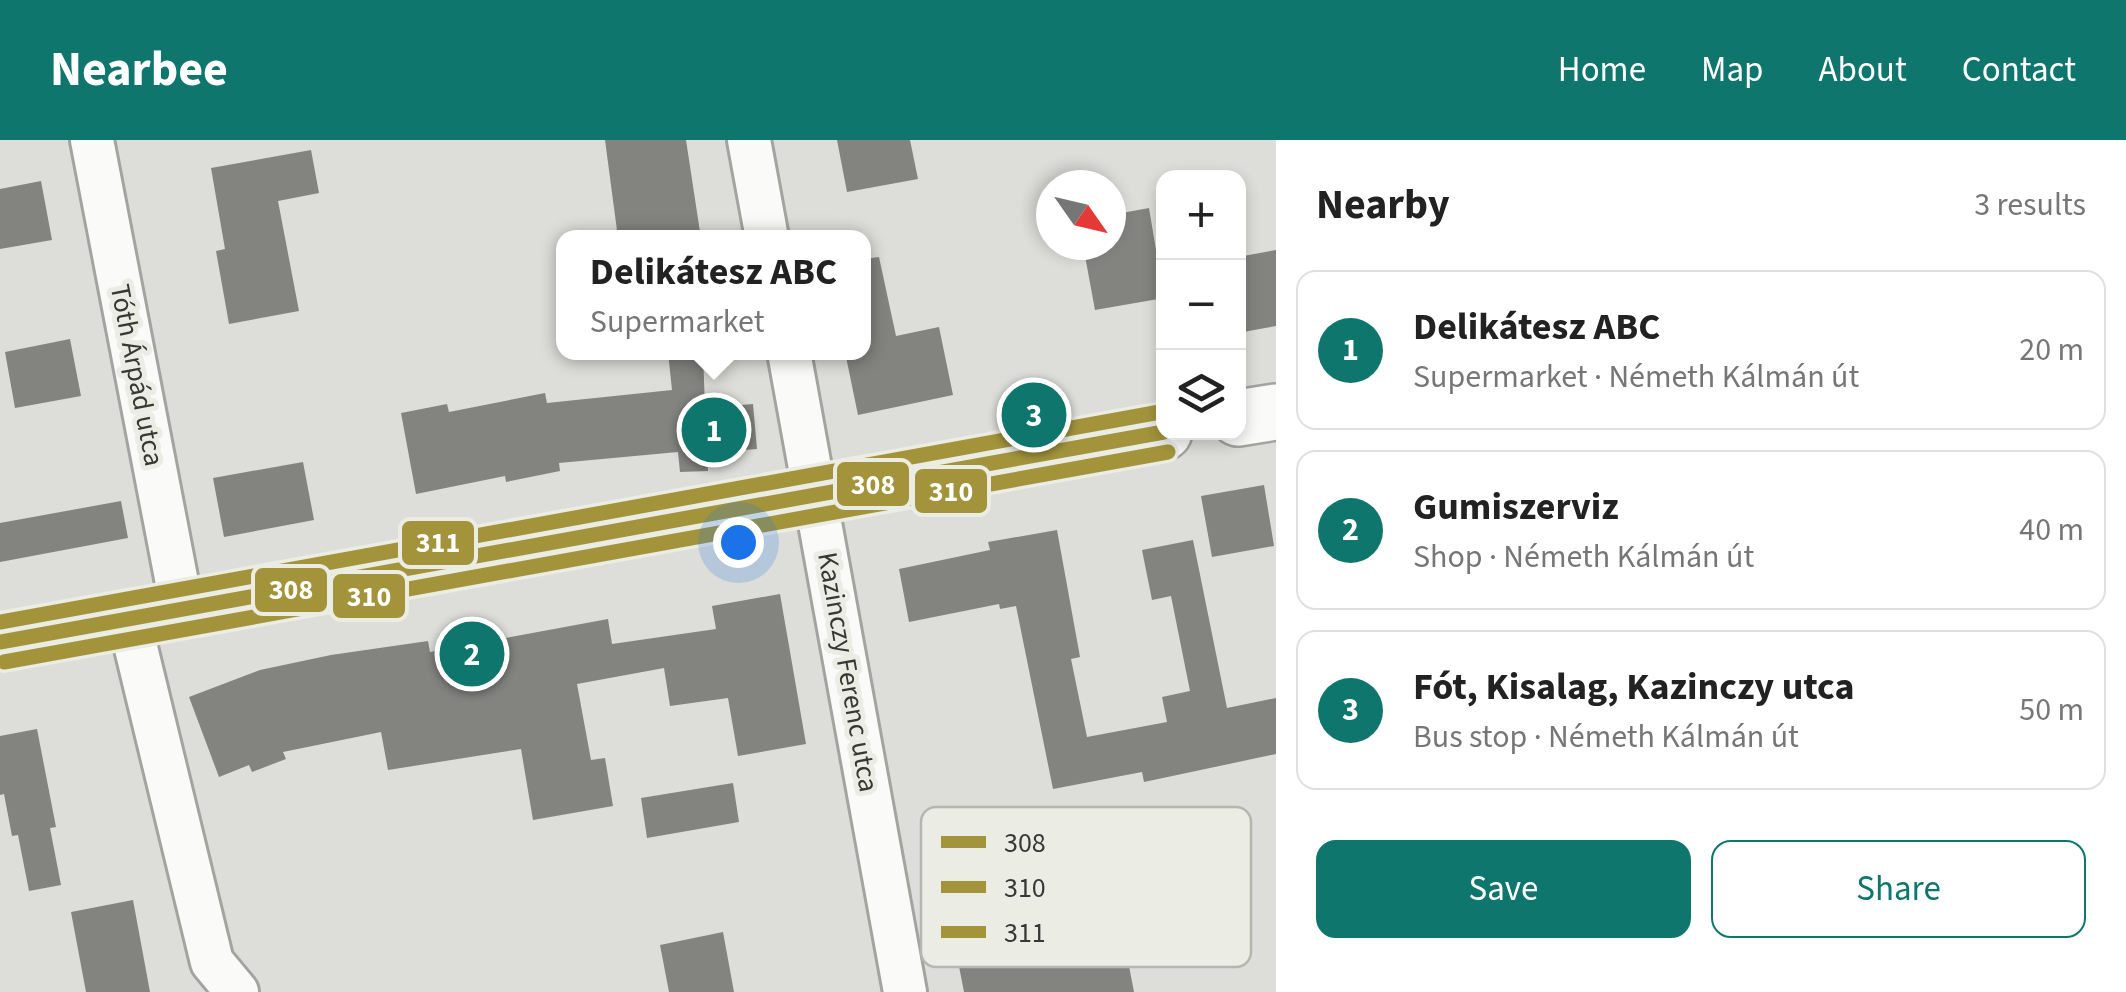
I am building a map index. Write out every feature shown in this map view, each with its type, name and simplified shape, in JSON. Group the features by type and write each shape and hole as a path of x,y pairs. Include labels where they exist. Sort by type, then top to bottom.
{"street":[{"name":"Tóth Árpád utca","path":"92,140 182,609"},
{"path":"749,140 766,230"},
{"name":"Kazinczy Ferenc utca","path":"791,360 904,992"},
{"path":"1246,417 1276,412"},
{"path":"0,642 1156,433"},
{"path":"129,619 212,962 237,992"}],"building":[{"path":"605,140 686,140 700,230 617,230"},
{"path":"837,140 910,140 918,179 847,192"},
{"path":"311,150 319,193 278,201 299,311 229,324 216,251 225,249 211,168"},
{"path":"41,181 52,240 0,249 0,189"},
{"path":"1149,208 1156,250 1156,299 1095,310 1086,260 1126,260 1126,212"},
{"path":"1276,250 1276,326 1246,332 1246,256"},
{"path":"879,257 896,336 939,327 953,395 858,415 847,360 871,360 871,258"},
{"path":"70,339 81,396 15,408 5,352"},
{"path":"669,360 703,360 705,408 753,404 757,449 707,453 708,471 680,472 678,452 559,463 560,471 506,482 505,476 416,494 401,413 447,404 449,412 545,393 547,403 672,390"},
{"path":"303,462 314,520 224,537 213,478"},
{"path":"1264,485 1274,546 1212,557 1201,496"},
{"path":"121,501 128,538 0,562 0,523"},
{"path":"1057,530 1080,657 1071,659 1087,737 1167,722 1162,697 1190,691 1171,596 1152,600 1142,550 1193,540 1227,708 1276,698 1276,754 1144,782 1142,772 1053,789 1016,606 1000,609 999,604 909,622 899,569 990,550 988,542"},
{"path":"780,594 806,744 738,756 728,698 670,706 664,668 577,684 591,760 605,758 613,806 533,820 521,749 388,770 381,732 283,752 286,759 252,772 249,765 219,777 189,697 260,670 428,641 430,652 608,619 612,644 716,629 712,606"},
{"path":"37,729 56,827 50,828 61,885 29,891 18,835 12,836 4,794 0,795 0,736"},
{"path":"733,783 739,822 647,838 641,798"},
{"path":"133,900 150,992 86,992 71,912"},
{"path":"723,932 734,992 669,992 660,945"},
{"path":"959,967 1129,967 1134,992 964,992"}],"transit line":[{"name":"311","path":"0,622 1156,413"},
{"name":"308","path":"0,642 1156,433"},
{"name":"310","path":"4,662 1168,452"}],"place":[{"name":"Fót, Kisalag, Kazinczy utca","path":"1034,415"},
{"name":"Delikátesz ABC","path":"714,430"},
{"name":"Gumiszerviz","path":"472,654"}]}
